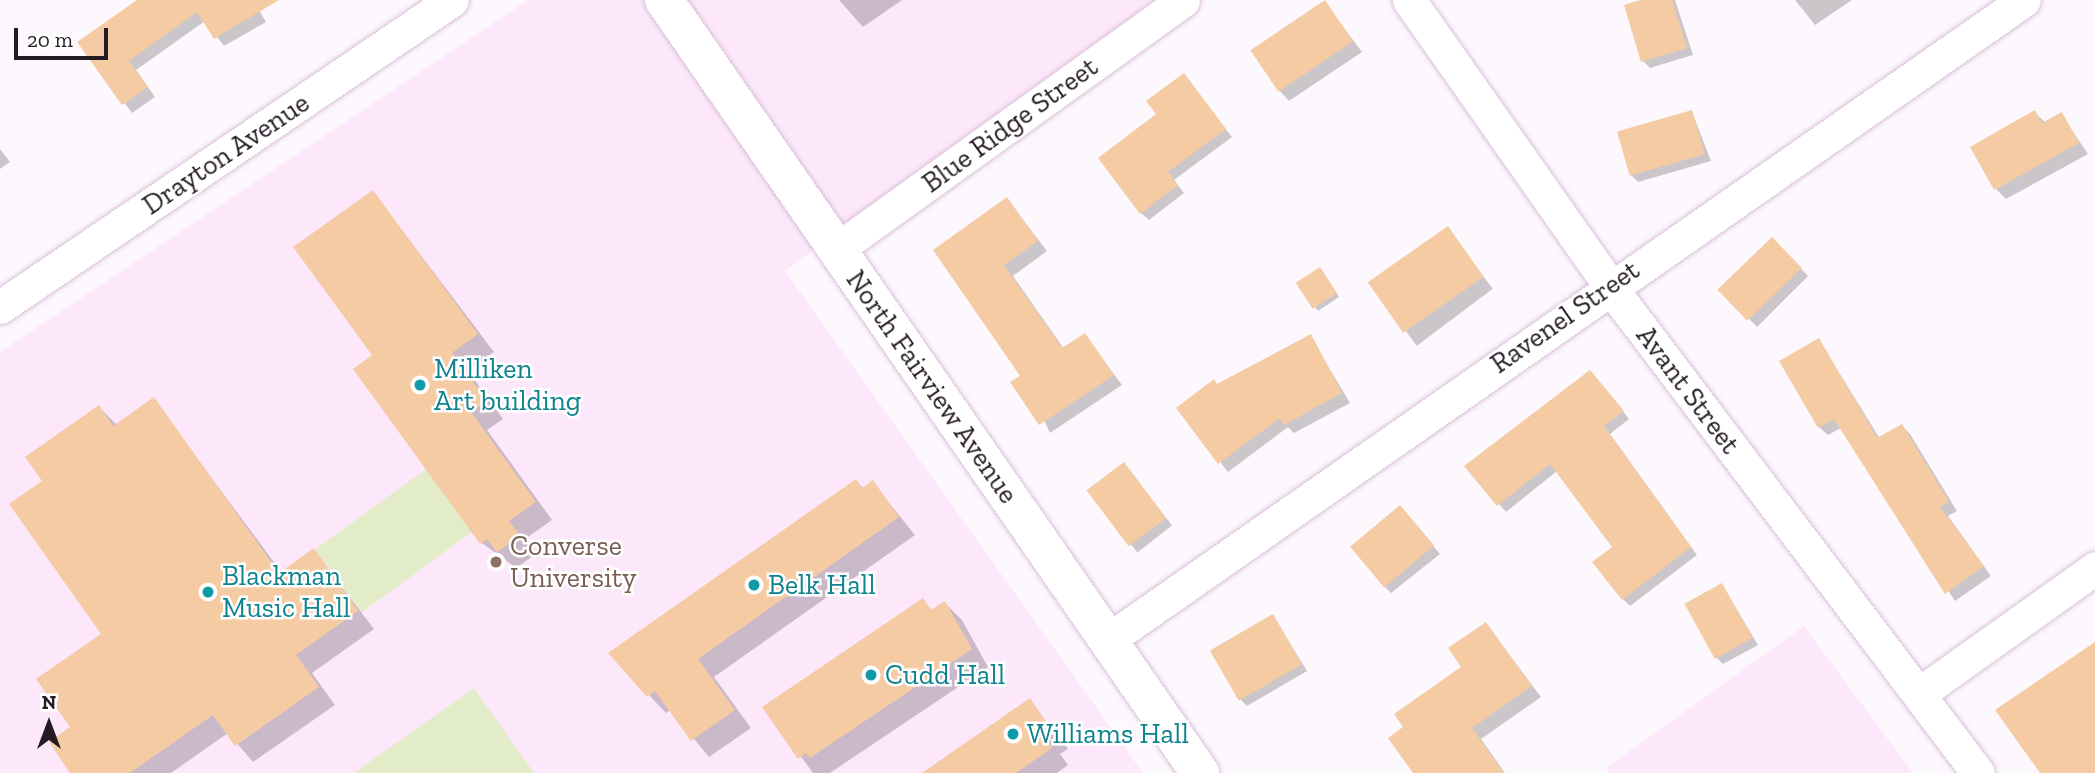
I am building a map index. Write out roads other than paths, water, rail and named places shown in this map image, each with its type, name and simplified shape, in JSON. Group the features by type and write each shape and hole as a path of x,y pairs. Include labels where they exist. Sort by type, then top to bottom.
{"street":[{"name":"Drayton Avenue","path":"0,307 412,10 452,0"},
{"name":"North Fairview Avenue","path":"664,0 1200,773"},
{"name":"Blue Ridge Street","path":"836,249 1184,0"},
{"name":"Avant Street","path":"1409,0 1610,286 1978,773"},
{"name":"Ravenel Street","path":"1108,640 1610,286 2024,0"},
{"path":"1920,693 2095,568"}],"place":[{"name":"Milliken Art building","path":"420,385"},
{"name":"Converse University","path":"496,562"},
{"name":"Belk Hall","path":"754,585"},
{"name":"Blackman Music Hall","path":"208,592"},
{"name":"Cudd Hall","path":"871,675"},
{"name":"Williams Hall","path":"1013,734"}]}
